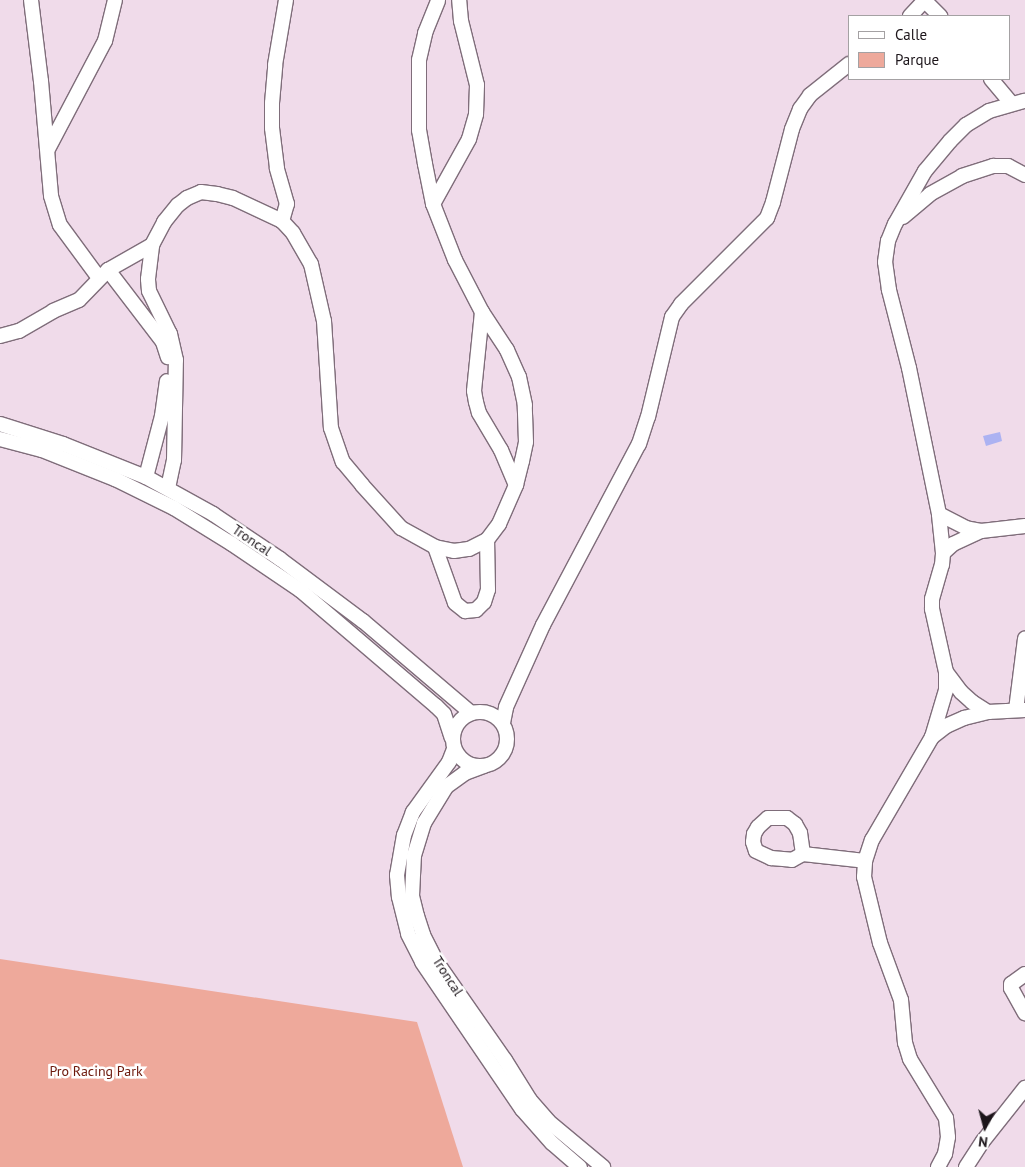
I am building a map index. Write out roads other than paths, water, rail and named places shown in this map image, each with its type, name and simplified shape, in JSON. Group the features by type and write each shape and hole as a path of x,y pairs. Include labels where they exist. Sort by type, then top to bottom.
{"street":[{"path":"32,0 42,81 51,196 60,225 163,342 168,360 163,408 146,478"},
{"path":"47,152 50,140 105,41 115,0"},
{"path":"282,221 286,204 277,168 272,128 272,103 275,66 286,0"},
{"path":"168,488 174,460 176,360 170,334 149,291 148,279 152,245 164,222 178,205 187,198 201,192 233,198 282,221 301,246 311,264 324,321 329,415 336,447 343,462 362,485 401,528 435,547 454,551 469,549 487,540 499,524 516,485 526,442 525,405 519,377 507,350 482,312 455,260 434,204 419,130 418,83 419,60 425,33 438,0"},
{"path":"434,204 469,139 476,114 477,85 461,21 460,0"},
{"path":"911,15 924,0 939,15"},
{"path":"487,712 503,723 506,707 544,625 639,444 648,417 672,316 681,304 767,218 792,129 800,109 810,94 848,65"},
{"path":"992,80 1011,103"},
{"path":"938,1167 945,1154 948,1137 946,1118 910,1059 905,1043 901,1000 880,943 866,891 865,861 872,840 932,738 946,690 946,672 932,609 932,599 942,565 943,553 939,514 909,368 886,276 885,262 888,241 895,224 925,171 950,141 966,125 989,111 1011,103 1025,101"},
{"path":"895,224 930,194 962,176 993,166 1008,166 1025,174"},
{"path":"0,336 19,331 53,311 79,300 86,295 104,274 152,245"},
{"path":"482,312 474,391 476,402 479,413 501,450 516,485"},
{"name":"Troncal","path":"0,424 63,444 146,478 168,488 213,514 324,591 363,621 471,713 458,723 449,762 413,812 404,834 398,875 399,897 408,934 422,962 522,1109 547,1137 580,1167"},
{"name":"Troncal","path":"0,439 42,450 115,479 174,508 232,544 300,590 436,706 444,714 453,743"},
{"path":"939,514 966,528 981,531 1025,526"},
{"path":"943,553 953,544 981,531"},
{"path":"435,547 455,603 465,611 476,610 484,602 488,590 487,540"},
{"path":"932,738 946,726 964,718 988,712 1020,710 1025,639"},
{"path":"946,672 961,692 988,712"},
{"path":"471,713 487,712 515,688"},
{"name":"Troncal","path":"503,723 507,732 506,750 501,758 465,773 446,787 424,823 414,855 412,896 423,934 438,964 505,1060 530,1100 548,1121 603,1167"},
{"path":"453,743 466,763 484,766"},
{"path":"803,854 865,861"},
{"path":"1025,974 1011,984 1011,988 1025,1013"},
{"path":"966,1167 983,1141 1025,1088"}],"water":[{"path":"1000,432 1002,441 986,446 983,436"}],"park label":[{"name":"Pro Racing Park","path":"96,1071"}]}
